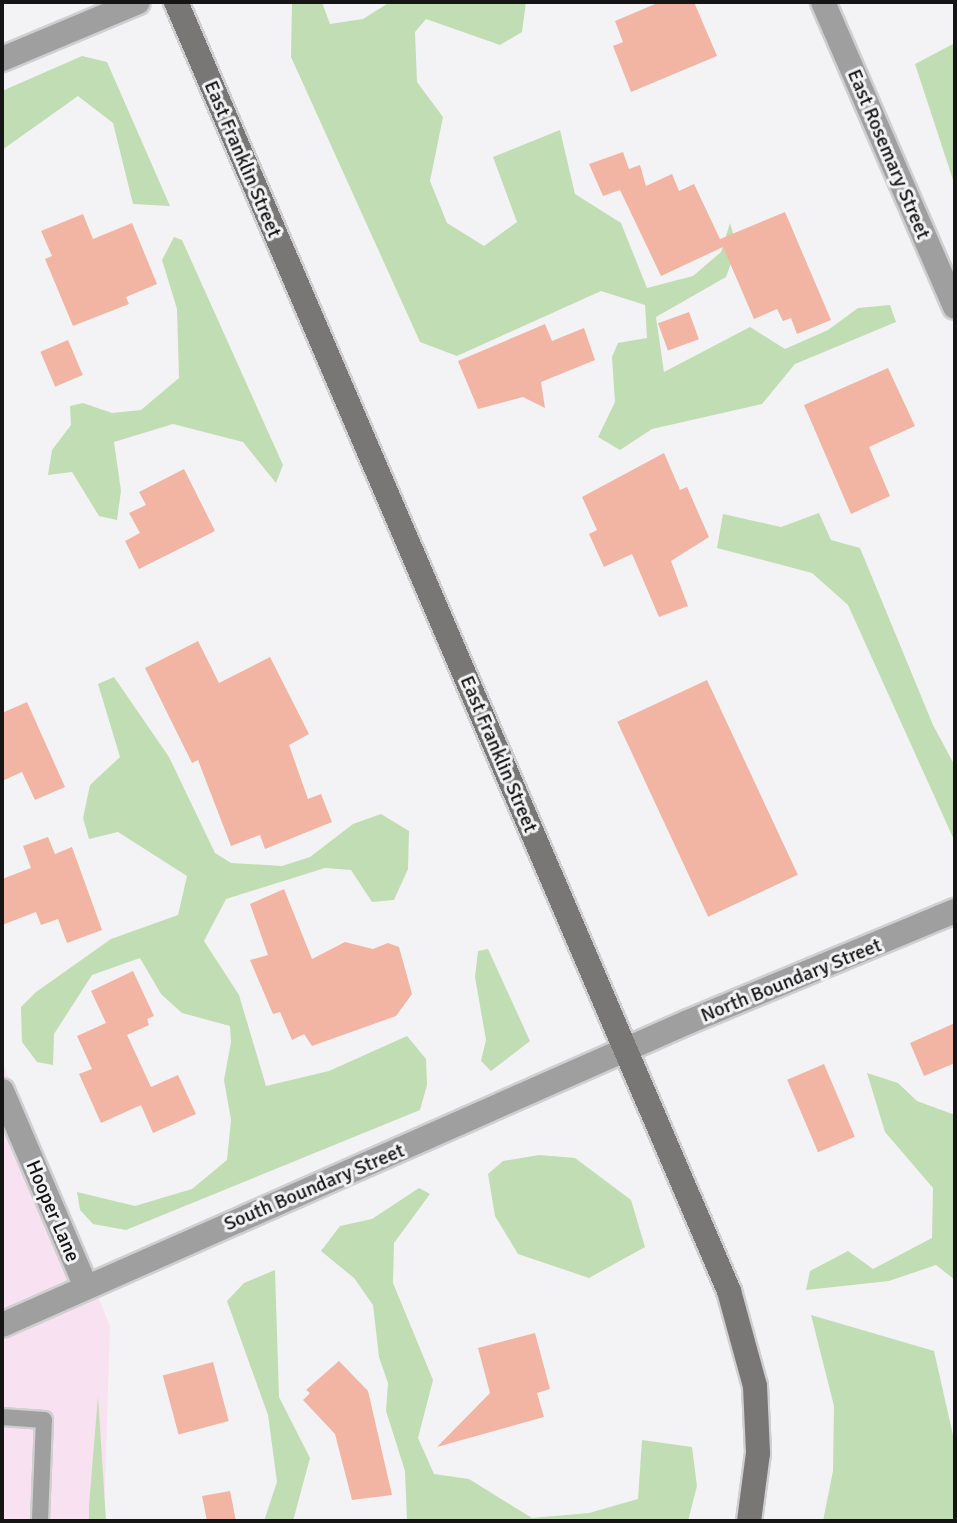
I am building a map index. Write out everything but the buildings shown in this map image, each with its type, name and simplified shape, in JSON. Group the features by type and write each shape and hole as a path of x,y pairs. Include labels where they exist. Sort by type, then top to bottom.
{"main road":[{"name":"East Franklin Street","path":"176,2 729,1291 749,1355 758,1453 749,1521"}],"street":[{"path":"2,59 138,2"},
{"name":"East Rosemary Street","path":"823,2 955,307"},
{"name":"North Boundary Street","path":"628,1051 955,911"},
{"name":"South Boundary Street","path":"2,1325 628,1051"},
{"name":"Hooper Lane","path":"2,1091 86,1287"}],"lane":[{"path":"2,1417 44,1420 40,1521"}],"shaded area":[{"path":"2,1062 110,1326 104,1521 2,1521"}],"green space":[{"path":"292,2 322,2 330,24 363,19 390,2 526,2 522,32 500,45 426,19 415,32 417,82 443,117 430,181 447,223 484,246 517,222 493,157 560,130 575,194 621,223 647,288 693,276 721,252 730,223 737,247 726,277 656,317 664,372 750,327 785,349 828,330 858,308 890,305 896,322 795,364 762,404 652,429 620,450 598,437 615,402 612,357 618,343 647,338 645,305 601,291 457,356 420,342 291,57"},
{"path":"955,43 955,186 915,64"},
{"path":"82,56 107,62 170,206 133,204 113,123 78,96 2,150 2,91"},
{"path":"174,237 182,240 283,465 276,483 243,442 173,424 114,442 121,491 117,520 99,516 72,472 48,475 52,450 71,425 70,406 83,403 112,413 141,410 179,378 177,309 162,260"},
{"path":"819,513 831,540 860,548 933,725 955,766 955,842 848,605 812,573 717,548 723,514 781,527"},
{"path":"114,677 169,757 215,853 231,863 282,866 310,857 353,824 381,814 409,831 408,869 394,900 372,902 351,870 325,868 226,899 204,941 239,995 266,1086 329,1071 407,1036 426,1059 427,1085 420,1110 126,1230 93,1224 80,1210 77,1192 135,1206 192,1189 227,1160 231,1120 224,1080 231,1042 230,1026 182,1013 161,994 140,958 92,975 54,1034 53,1065 37,1062 22,1042 21,1007 36,992 111,939 178,915 187,876 118,832 89,839 83,818 90,785 120,757 98,684"},
{"path":"488,949 530,1041 491,1071 481,1061 486,1040 475,977 478,951"},
{"path":"867,1073 898,1083 917,1101 955,1115 955,1280 936,1265 889,1281 806,1290 810,1271 848,1251 873,1269 932,1238 933,1188 885,1132"},
{"path":"539,1155 575,1158 631,1200 645,1247 589,1278 518,1254 495,1216 488,1174 503,1161"},
{"path":"419,1188 430,1194 394,1243 393,1283 433,1380 418,1438 434,1474 469,1479 532,1518 589,1513 638,1499 642,1440 692,1447 697,1486 688,1521 407,1521 405,1471 386,1411 388,1383 379,1357 373,1305 354,1278 321,1251 340,1226 372,1219"},
{"path":"275,1270 279,1397 310,1458 293,1521 264,1521 277,1482 268,1415 227,1301 244,1283"},
{"path":"811,1315 934,1351 955,1444 955,1521 823,1521 833,1471 834,1406"},
{"path":"98,1396 106,1521 89,1521 89,1506"}]}
